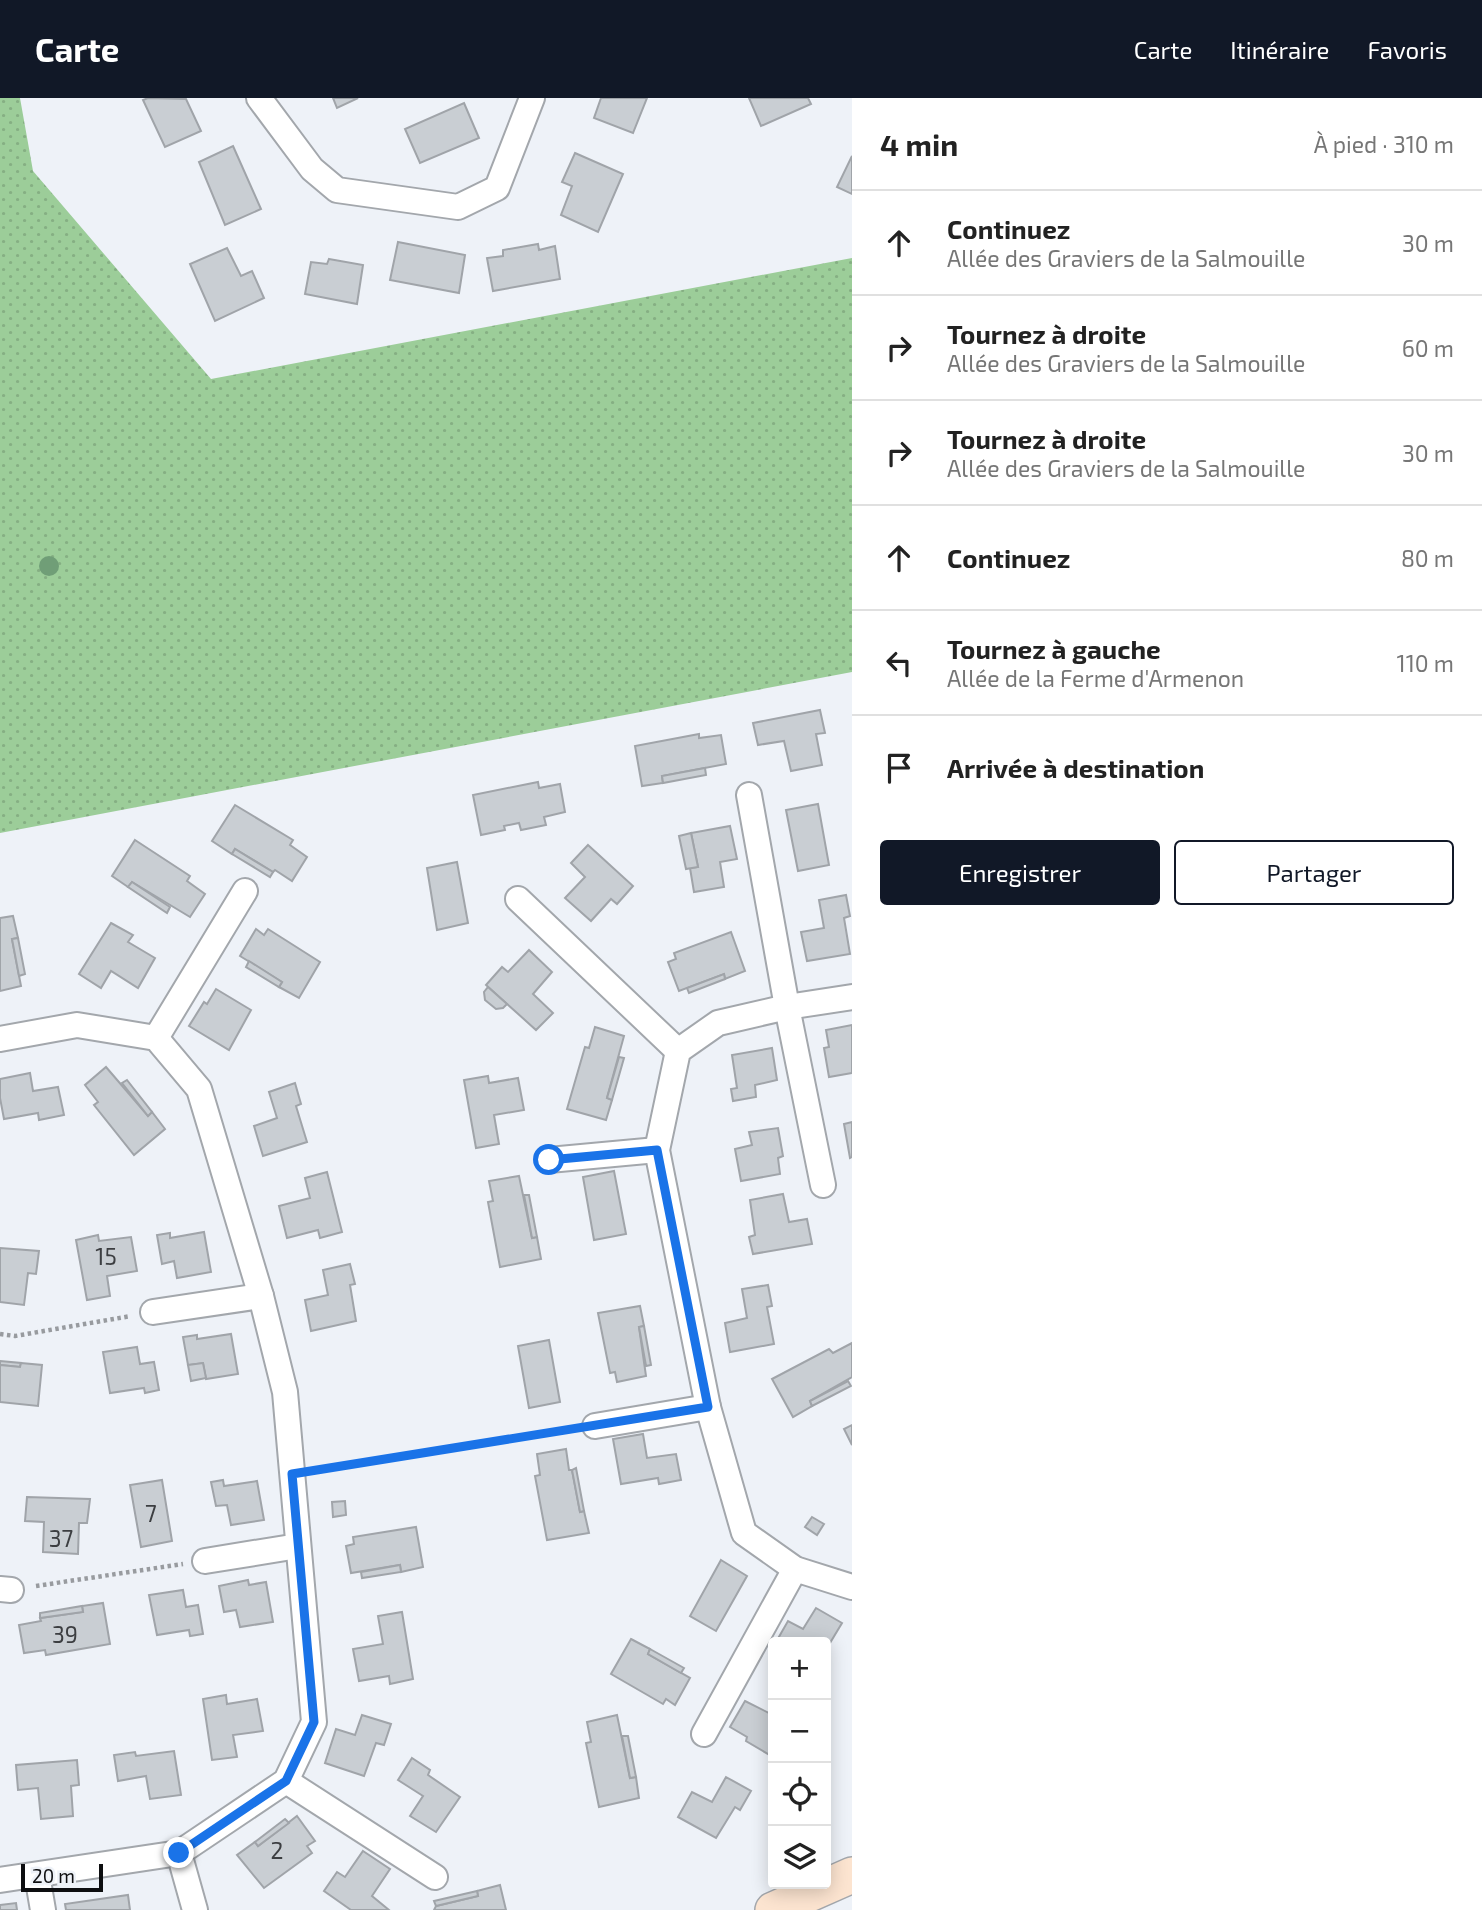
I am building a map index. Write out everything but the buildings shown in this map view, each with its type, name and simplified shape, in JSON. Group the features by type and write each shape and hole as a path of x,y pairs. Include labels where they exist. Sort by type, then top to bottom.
{"street":[{"path":"259,98 312,169 337,190 458,207 497,188 532,98"},
{"path":"749,795 822,1185"},
{"path":"156,1038 245,891"},
{"path":"518,899 678,1051"},
{"path":"852,997 787,1007 718,1023 678,1051 657,1150 708,1407 744,1533 795,1569 852,1587"},
{"path":"0,1039 76,1025 156,1038 198,1088 261,1296 285,1392 314,1722 286,1781 179,1853 0,1880"},
{"path":"549,1160 657,1150"},
{"path":"153,1312 261,1296"},
{"path":"595,1426 708,1407"},
{"path":"205,1561 298,1546"},
{"path":"704,1734 795,1569"},
{"path":"286,1781 435,1877"},
{"path":"179,1853 195,1910"},
{"path":"37,1875 43,1910"},
{"path":"773,1910 852,1875"}],"path":[{"path":"0,1334 15,1336 153,1312"},
{"path":"292,1474 595,1426"},
{"path":"5,1589 205,1561"}],"green space":[{"path":"0,98 20,98 33,171 211,379 852,258 852,672 0,833"}],"route":[{"path":"179,1853 286,1781 314,1722 292,1474 708,1407 657,1150 549,1160"}]}
